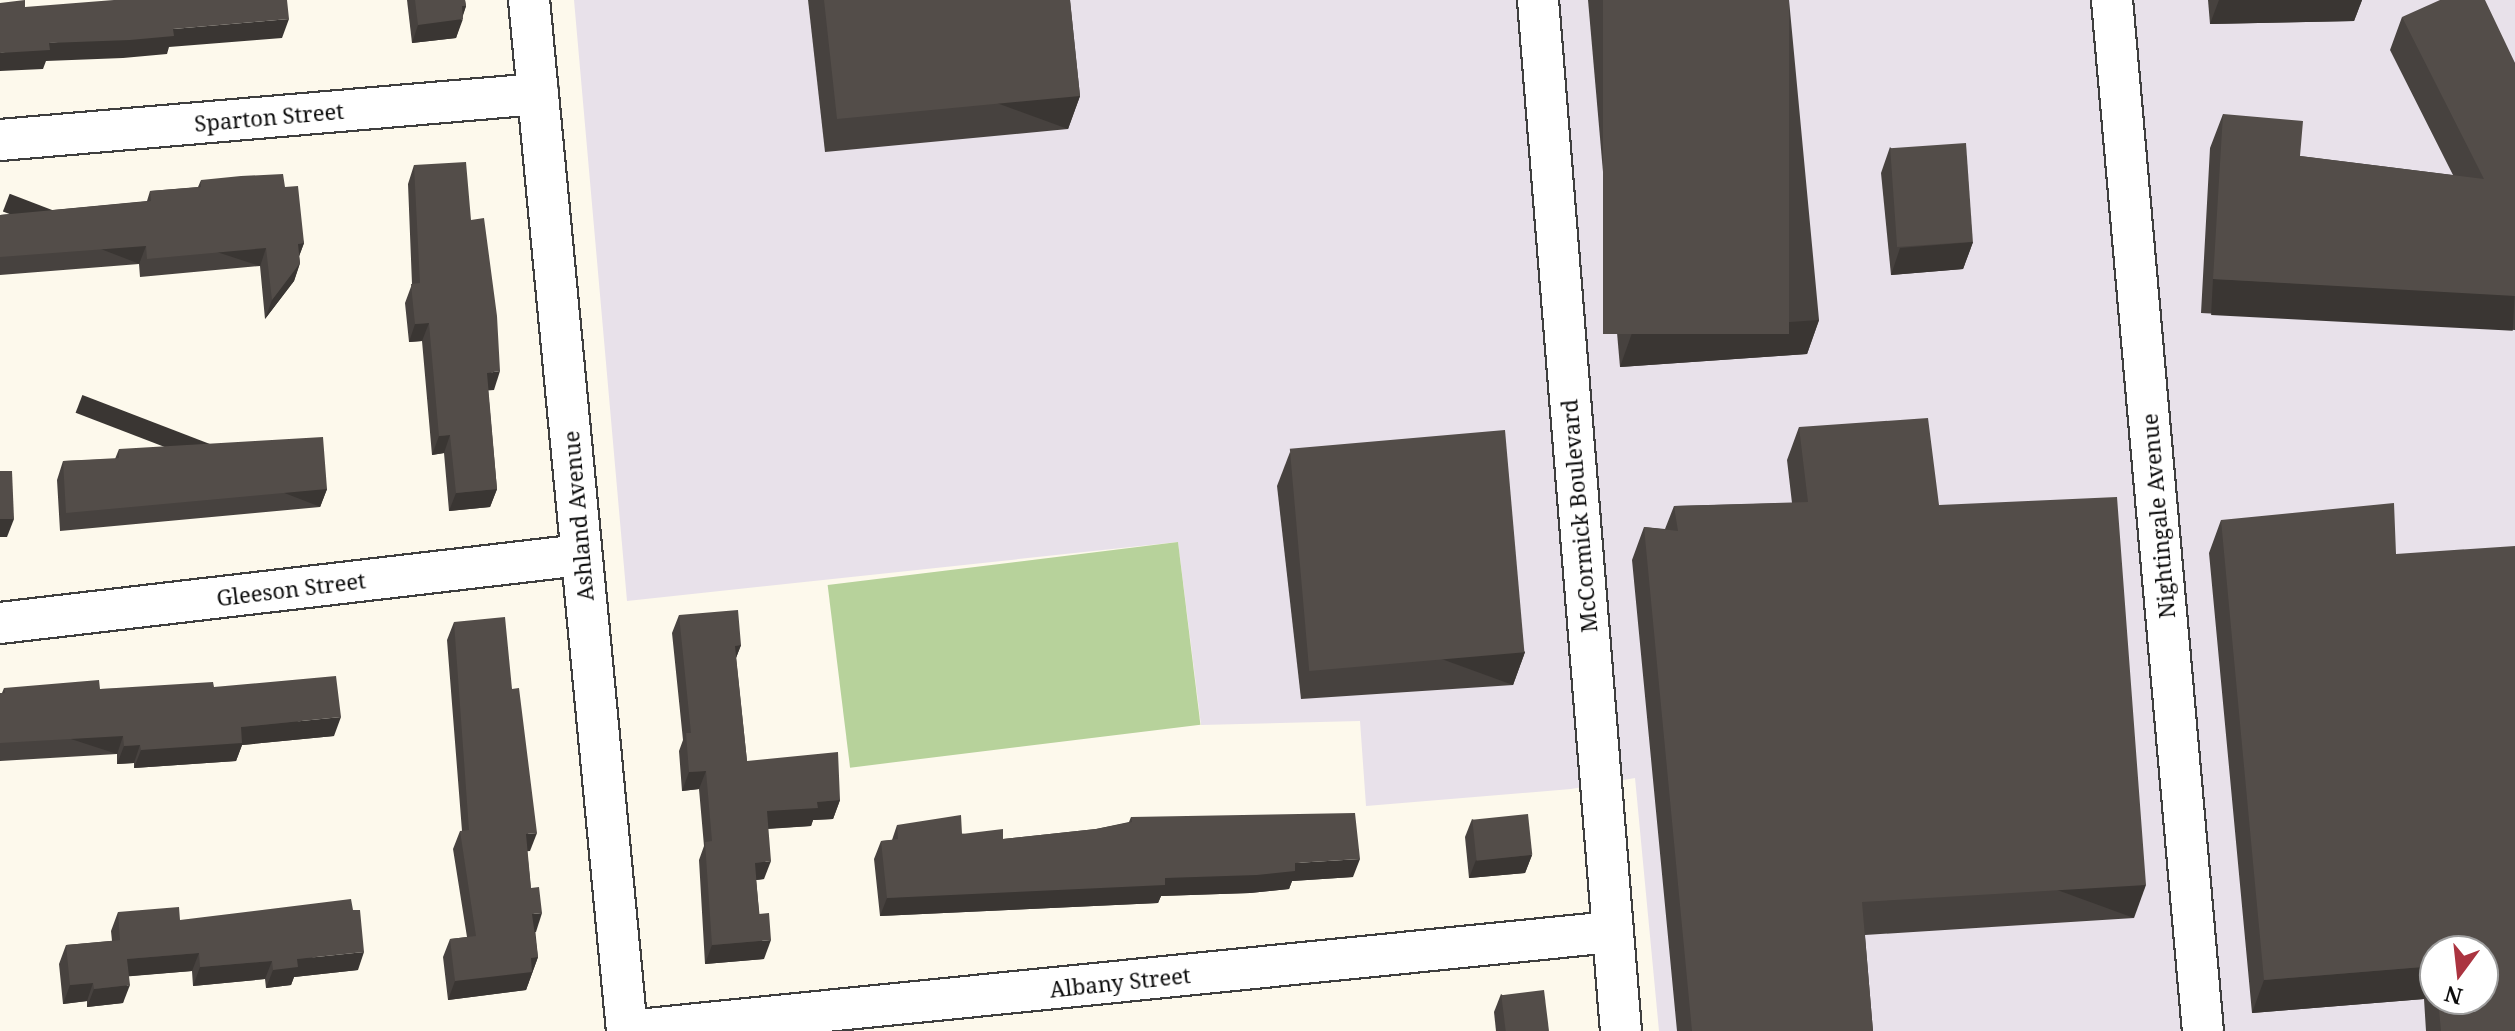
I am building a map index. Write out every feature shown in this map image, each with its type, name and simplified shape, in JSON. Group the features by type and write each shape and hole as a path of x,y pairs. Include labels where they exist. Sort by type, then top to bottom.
{"street":[{"name":"Ashland Avenue","path":"529,0 627,1031"},
{"name":"McCormick Boulevard","path":"1538,0 1621,1031"},
{"name":"Nightingale Avenue","path":"2112,0 2203,1031"},
{"name":"Sparton Street","path":"0,140 538,94"},
{"name":"Gleeson Street","path":"0,623 581,555"},
{"name":"Albany Street","path":"627,1031 1612,932"}],"shaded area":[{"path":"574,0 2515,0 2515,1031 1659,1031 1635,778 1571,789 1366,806 1360,721 1201,725 1178,542 627,601"}],"green space":[{"path":"1178,542 1200,725 850,768 828,585"}],"building":[{"path":"25,0 25,7 114,0 287,0 289,19 173,29 174,36 49,43 50,50 0,53 0,3"},
{"path":"415,0 465,0 463,19 418,25"},
{"path":"824,0 1070,0 1080,96 837,119"},
{"path":"1603,0 1789,0 1789,334 1603,334"},
{"path":"2440,0 2485,0 2515,63 2515,296 2213,279 2223,114 2303,121 2300,156 2484,179 2402,17"},
{"path":"1966,143 1973,242 1897,247 1890,148"},
{"path":"466,162 471,220 484,218 497,316 500,371 487,373 497,489 456,493 450,435 439,436 429,323 415,324 411,284 420,283 414,165"},
{"path":"283,174 285,187 298,186 304,243 298,244 300,263 272,300 266,248 147,259 146,246 0,257 0,215 151,201 150,191 201,187 201,180"},
{"path":"1928,418 1939,505 2117,497 2146,885 1862,902 1873,1031 1692,1031 1644,527 1678,531 1674,506 1808,502 1799,427"},
{"path":"1505,430 1524,652 1309,671 1290,449"},
{"path":"323,437 327,489 66,513 63,461 119,458 119,449"},
{"path":"0,471 12,471 14,519 0,519"},
{"path":"2394,503 2396,554 2515,546 2515,1031 2441,1031 2440,1015 2499,1015 2499,935 2419,935 2419,967 2264,980 2221,520"},
{"path":"738,610 741,645 735,646 747,761 838,752 840,800 817,802 818,808 767,811 771,861 755,863 759,914 769,913 771,940 712,945 705,842 712,841 706,771 689,772 686,733 691,733 679,615"},
{"path":"505,617 512,689 519,688 537,833 526,834 531,888 539,887 542,913 532,914 538,957 531,958 532,972 455,981 450,939 476,936 460,831 469,830 454,622"},
{"path":"336,676 341,717 241,727 242,743 141,750 140,745 124,746 123,736 0,743 0,693 5,693 4,688 99,680 100,689 213,682 214,687"},
{"path":"1355,813 1360,859 1295,863 1295,871 1165,878 1165,885 887,898 881,841 898,839 897,825 961,815 962,834 1003,829 1003,839 1096,829 1132,822 1131,817"},
{"path":"1528,814 1532,855 1477,861 1472,820"},
{"path":"351,899 353,910 360,910 364,952 297,959 298,967 273,970 272,961 200,967 199,953 127,959 130,985 94,989 93,983 70,985 66,945 120,940 118,912 179,907 180,920"},
{"path":"1544,990 1549,1031 1506,1031 1501,995"}]}
